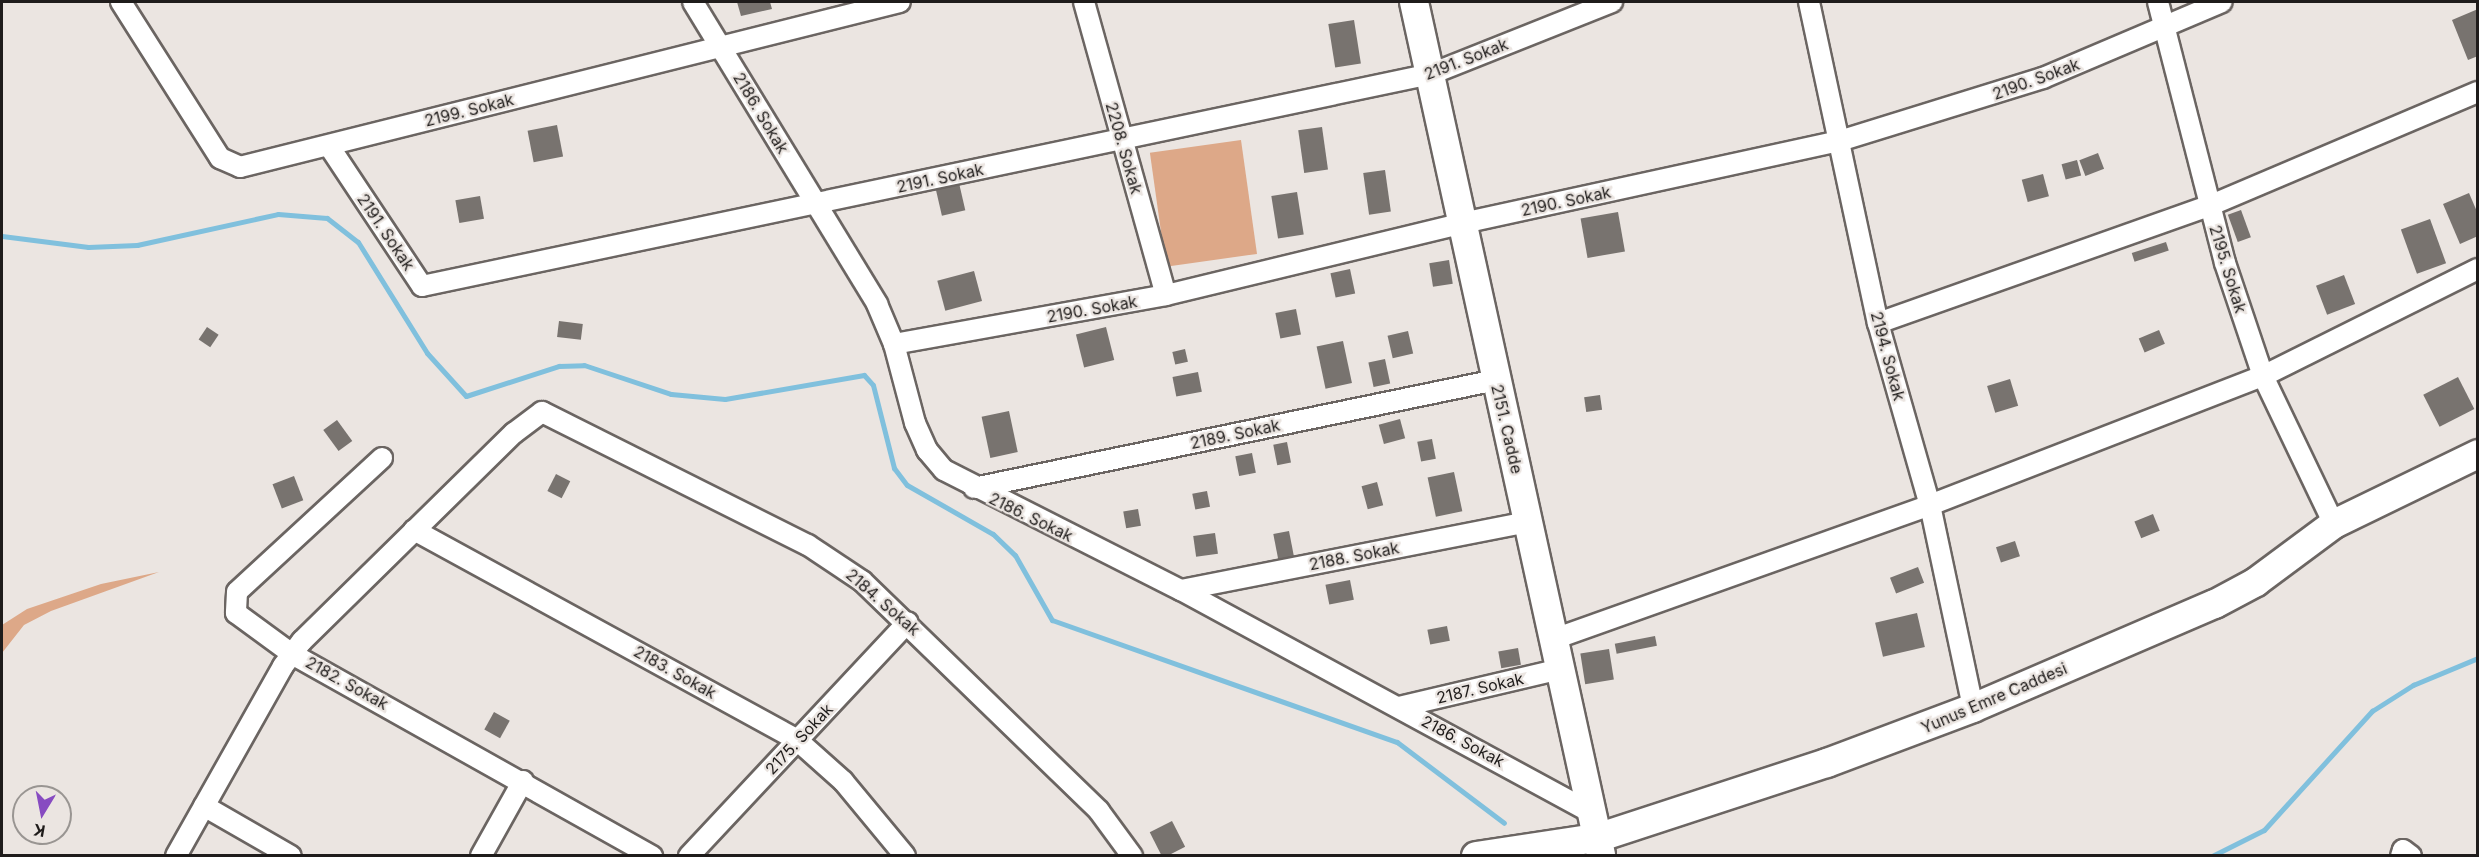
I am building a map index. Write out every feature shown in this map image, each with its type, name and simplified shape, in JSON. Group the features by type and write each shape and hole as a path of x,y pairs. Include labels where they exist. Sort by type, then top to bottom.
{"street":[{"name":"2199. Sokak","path":"121,2 229,165 240,167 900,2"},
{"name":"2186. Sokak","path":"693,2 877,304 894,344 927,450 944,470 974,488 1181,590 1399,707 1597,835"},
{"name":"2208. Sokak","path":"1084,2 1166,295"},
{"name":"2151. Cadde","path":"1414,2 1597,835"},
{"name":"2191. Sokak","path":"329,146 422,286 817,205 1121,138 1431,74 1612,2"},
{"name":"2194. Sokak","path":"1809,2 1836,142 1878,323 1930,505 1973,708"},
{"name":"2195. Sokak","path":"2158,2 2209,206 2263,376 2334,525"},
{"name":"2190. Sokak","path":"894,344 1166,295 1463,223 1836,142 2043,78 2222,2"},
{"path":"1878,323 2209,206 2478,92"},
{"path":"1554,639 1930,505 2263,376 2478,269"},
{"name":"2189. Sokak","path":"974,488 1496,380"},
{"name":"2184. Sokak","path":"414,530 542,412 807,545 862,580 908,622 1099,811 1132,855"},
{"name":"Yunus Emre Caddesi","path":"1476,855 1597,835 1827,764 1973,708 2215,604 2256,582 2334,525 2478,454"},
{"name":"2182. Sokak","path":"382,458 237,592 236,613 246,624 292,654 652,855"},
{"name":"2188. Sokak","path":"1181,590 1528,522"},
{"path":"176,855 292,654 334,606 414,530"},
{"name":"2183. Sokak","path":"414,530 796,740 843,781 905,855"},
{"name":"2175. Sokak","path":"689,855 908,622"},
{"name":"2187. Sokak","path":"1399,707 1561,669"},
{"path":"481,855 523,781"},
{"path":"204,806 291,855"}],"shaded area":[{"path":"1241,140 1257,254 1166,267 1150,153"},
{"path":"159,572 51,611 24,625 2,653 2,625 27,609 101,584"}],"building":[{"path":"737,2 770,2 772,9 741,16"},
{"path":"2478,9 2478,56 2468,60 2452,20"},
{"path":"1354,20 1361,63 1335,68 1328,24"},
{"path":"557,125 563,156 534,162 528,131"},
{"path":"1322,127 1328,170 1304,173 1298,130"},
{"path":"2098,153 2104,169 2085,176 2079,160"},
{"path":"2077,160 2081,175 2066,180 2062,164"},
{"path":"1385,170 1391,212 1369,215 1363,173"},
{"path":"2043,174 2049,196 2028,202 2022,180"},
{"path":"959,183 965,210 942,216 936,188"},
{"path":"1297,192 1304,234 1278,239 1271,196"},
{"path":"2469,193 2478,214 2478,236 2460,244 2443,204"},
{"path":"480,196 484,219 459,223 455,200"},
{"path":"2241,210 2251,237 2238,242 2228,215"},
{"path":"1618,212 1625,251 1588,258 1581,219"},
{"path":"2430,219 2446,263 2417,274 2401,230"},
{"path":"2166,242 2169,251 2135,262 2132,253"},
{"path":"1449,260 1453,284 1433,287 1429,263"},
{"path":"1350,269 1355,293 1336,298 1330,273"},
{"path":"974,271 982,301 945,311 937,281"},
{"path":"2344,275 2355,304 2327,315 2316,286"},
{"path":"1296,309 1301,335 1280,339 1275,313"},
{"path":"559,321 583,324 581,340 557,337"},
{"path":"207,327 219,335 210,347 199,339"},
{"path":"1106,327 1114,360 1084,367 1076,334"},
{"path":"2159,330 2165,344 2145,352 2139,339"},
{"path":"1408,331 1413,353 1393,358 1388,336"},
{"path":"1343,341 1352,383 1326,389 1317,347"},
{"path":"1185,349 1188,362 1175,365 1172,352"},
{"path":"1385,359 1390,383 1374,387 1368,363"},
{"path":"1198,372 1202,392 1176,397 1172,377"},
{"path":"2458,377 2474,409 2440,427 2423,395"},
{"path":"2010,379 2018,406 1995,413 1987,386"},
{"path":"1600,395 1602,410 1586,412 1584,397"},
{"path":"1009,411 1018,452 990,458 982,417"},
{"path":"1400,419 1405,438 1384,444 1379,425"},
{"path":"337,420 352,441 339,451 323,430"},
{"path":"1432,439 1436,459 1421,461 1417,442"},
{"path":"1287,442 1291,463 1277,465 1273,445"},
{"path":"1252,453 1256,473 1239,476 1235,456"},
{"path":"1454,472 1462,511 1436,517 1428,478"},
{"path":"556,474 570,481 562,498 547,491"},
{"path":"294,476 303,500 282,509 273,484"},
{"path":"1377,482 1383,505 1368,509 1362,486"},
{"path":"1207,491 1210,507 1195,510 1192,494"},
{"path":"1138,509 1141,526 1126,528 1123,512"},
{"path":"2153,514 2160,531 2141,538 2134,521"},
{"path":"1289,531 1294,557 1278,560 1273,534"},
{"path":"1215,533 1218,554 1196,557 1193,536"},
{"path":"2015,541 2020,556 2001,562 1996,547"},
{"path":"1918,567 1924,583 1896,594 1890,578"},
{"path":"1350,580 1354,600 1329,604 1325,585"},
{"path":"1917,613 1925,647 1883,657 1875,623"},
{"path":"1447,626 1450,641 1430,645 1427,630"},
{"path":"1655,636 1657,646 1617,654 1615,644"},
{"path":"1518,648 1521,665 1501,668 1498,651"},
{"path":"1609,649 1614,680 1585,684 1580,654"},
{"path":"494,712 510,721 500,738 484,729"},
{"path":"1172,821 1185,847 1167,856 1162,856 1150,832"}],"waterway":[{"path":"2,236 88,247 137,245 278,214 327,218 358,242 427,353 466,396 559,366 584,365 671,394 725,399 864,375 873,385 894,468 907,485 993,534 1015,555 1052,620 1397,742 1504,823"},
{"path":"2212,856 2264,830 2372,711 2413,685 2478,658"},
{"path":"2060,856 2106,856"}]}
